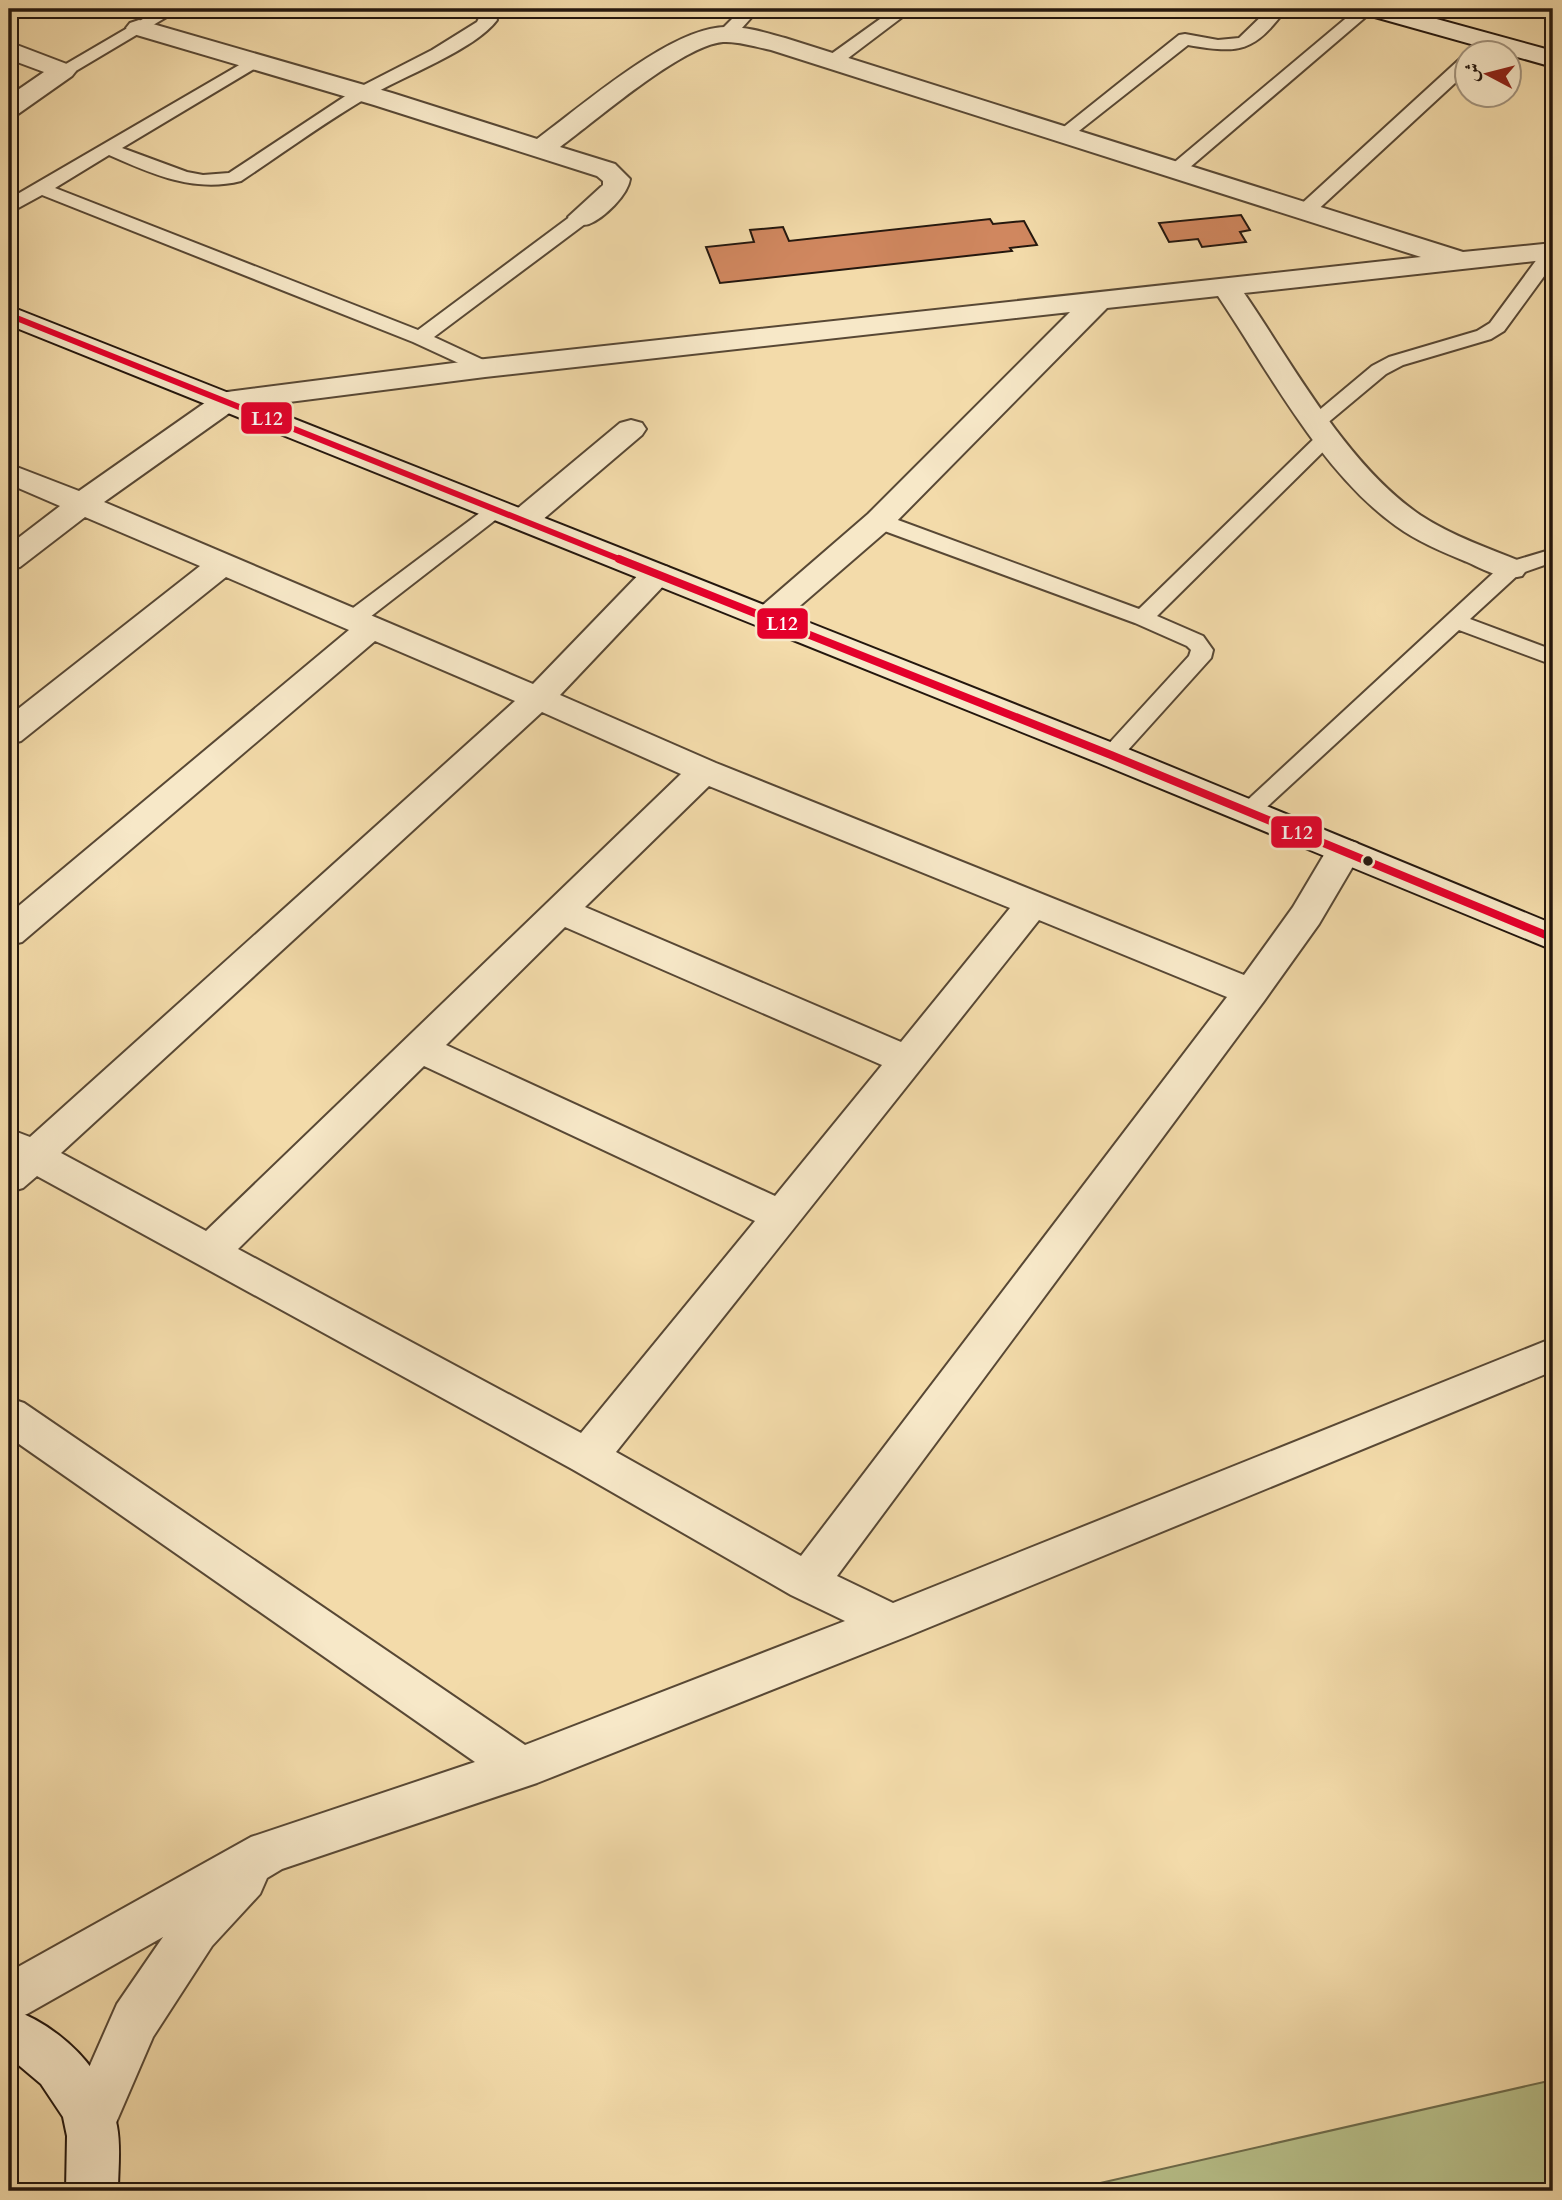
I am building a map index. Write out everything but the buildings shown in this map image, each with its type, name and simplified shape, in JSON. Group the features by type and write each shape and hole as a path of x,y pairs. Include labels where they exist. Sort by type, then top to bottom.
{"street":[{"path":"1373,9 1456,38"},
{"path":"139,29 362,93 606,170 617,179 616,186 582,217"},
{"path":"542,148 665,57 707,37 727,34 776,43 1465,262"},
{"path":"9,50 63,71"},
{"path":"1524,54 1553,59"},
{"path":"9,108 63,71"},
{"path":"9,560 80,505 227,401 485,368 1227,289 1553,251"},
{"path":"1227,289 1354,468 1397,512 1437,536 1511,569"},
{"path":"768,617 879,521 1098,301"},
{"path":"9,315 1111,755 1553,938"},
{"path":"509,515 631,429"},
{"path":"9,473 704,771 1251,992"},
{"path":"9,733 222,564"},
{"path":"657,574 538,698 17,1159 210,1252 587,1457 807,1582 892,1623"},
{"path":"9,933 363,623"},
{"path":"210,1252 704,771"},
{"path":"807,1582 1251,992 1306,915 1344,851"},
{"path":"587,1457 1031,905"},
{"path":"561,911 907,1060"},
{"path":"419,1048 781,1216"},
{"path":"9,1998 268,1852 520,1768 892,1623 1553,1353"},
{"path":"9,1415 520,1768"},
{"path":"90,2122 135,2021 158,1986 195,1930 268,1852"},
{"path":"9,2031 29,2039 67,2076 90,2122 92,2191"}],"lane":[{"path":"63,71 172,9"},
{"path":"109,149 175,176 227,180 362,93 438,54 483,26 488,20 488,13 482,9"},
{"path":"727,34 751,9"},
{"path":"833,61 905,9"},
{"path":"1064,134 1185,39 1218,45 1244,43 1278,9"},
{"path":"1176,170 1367,9"},
{"path":"9,207 253,62"},
{"path":"1305,211 1454,74"},
{"path":"42,189 420,338 485,368"},
{"path":"420,338 582,217"},
{"path":"1143,618 1379,370 1396,361 1484,335 1497,327 1553,251"},
{"path":"363,623 509,515"},
{"path":"879,521 1143,618 1195,641 1202,650 1200,659 1111,755"},
{"path":"1248,812 1511,569 1553,555"},
{"path":"1454,620 1553,658"}],"green space":[{"path":"1553,2080 1553,2191 1065,2191"}],"transit line":[{"name":"L12","path":"9,315 1111,755 1553,938"}]}
